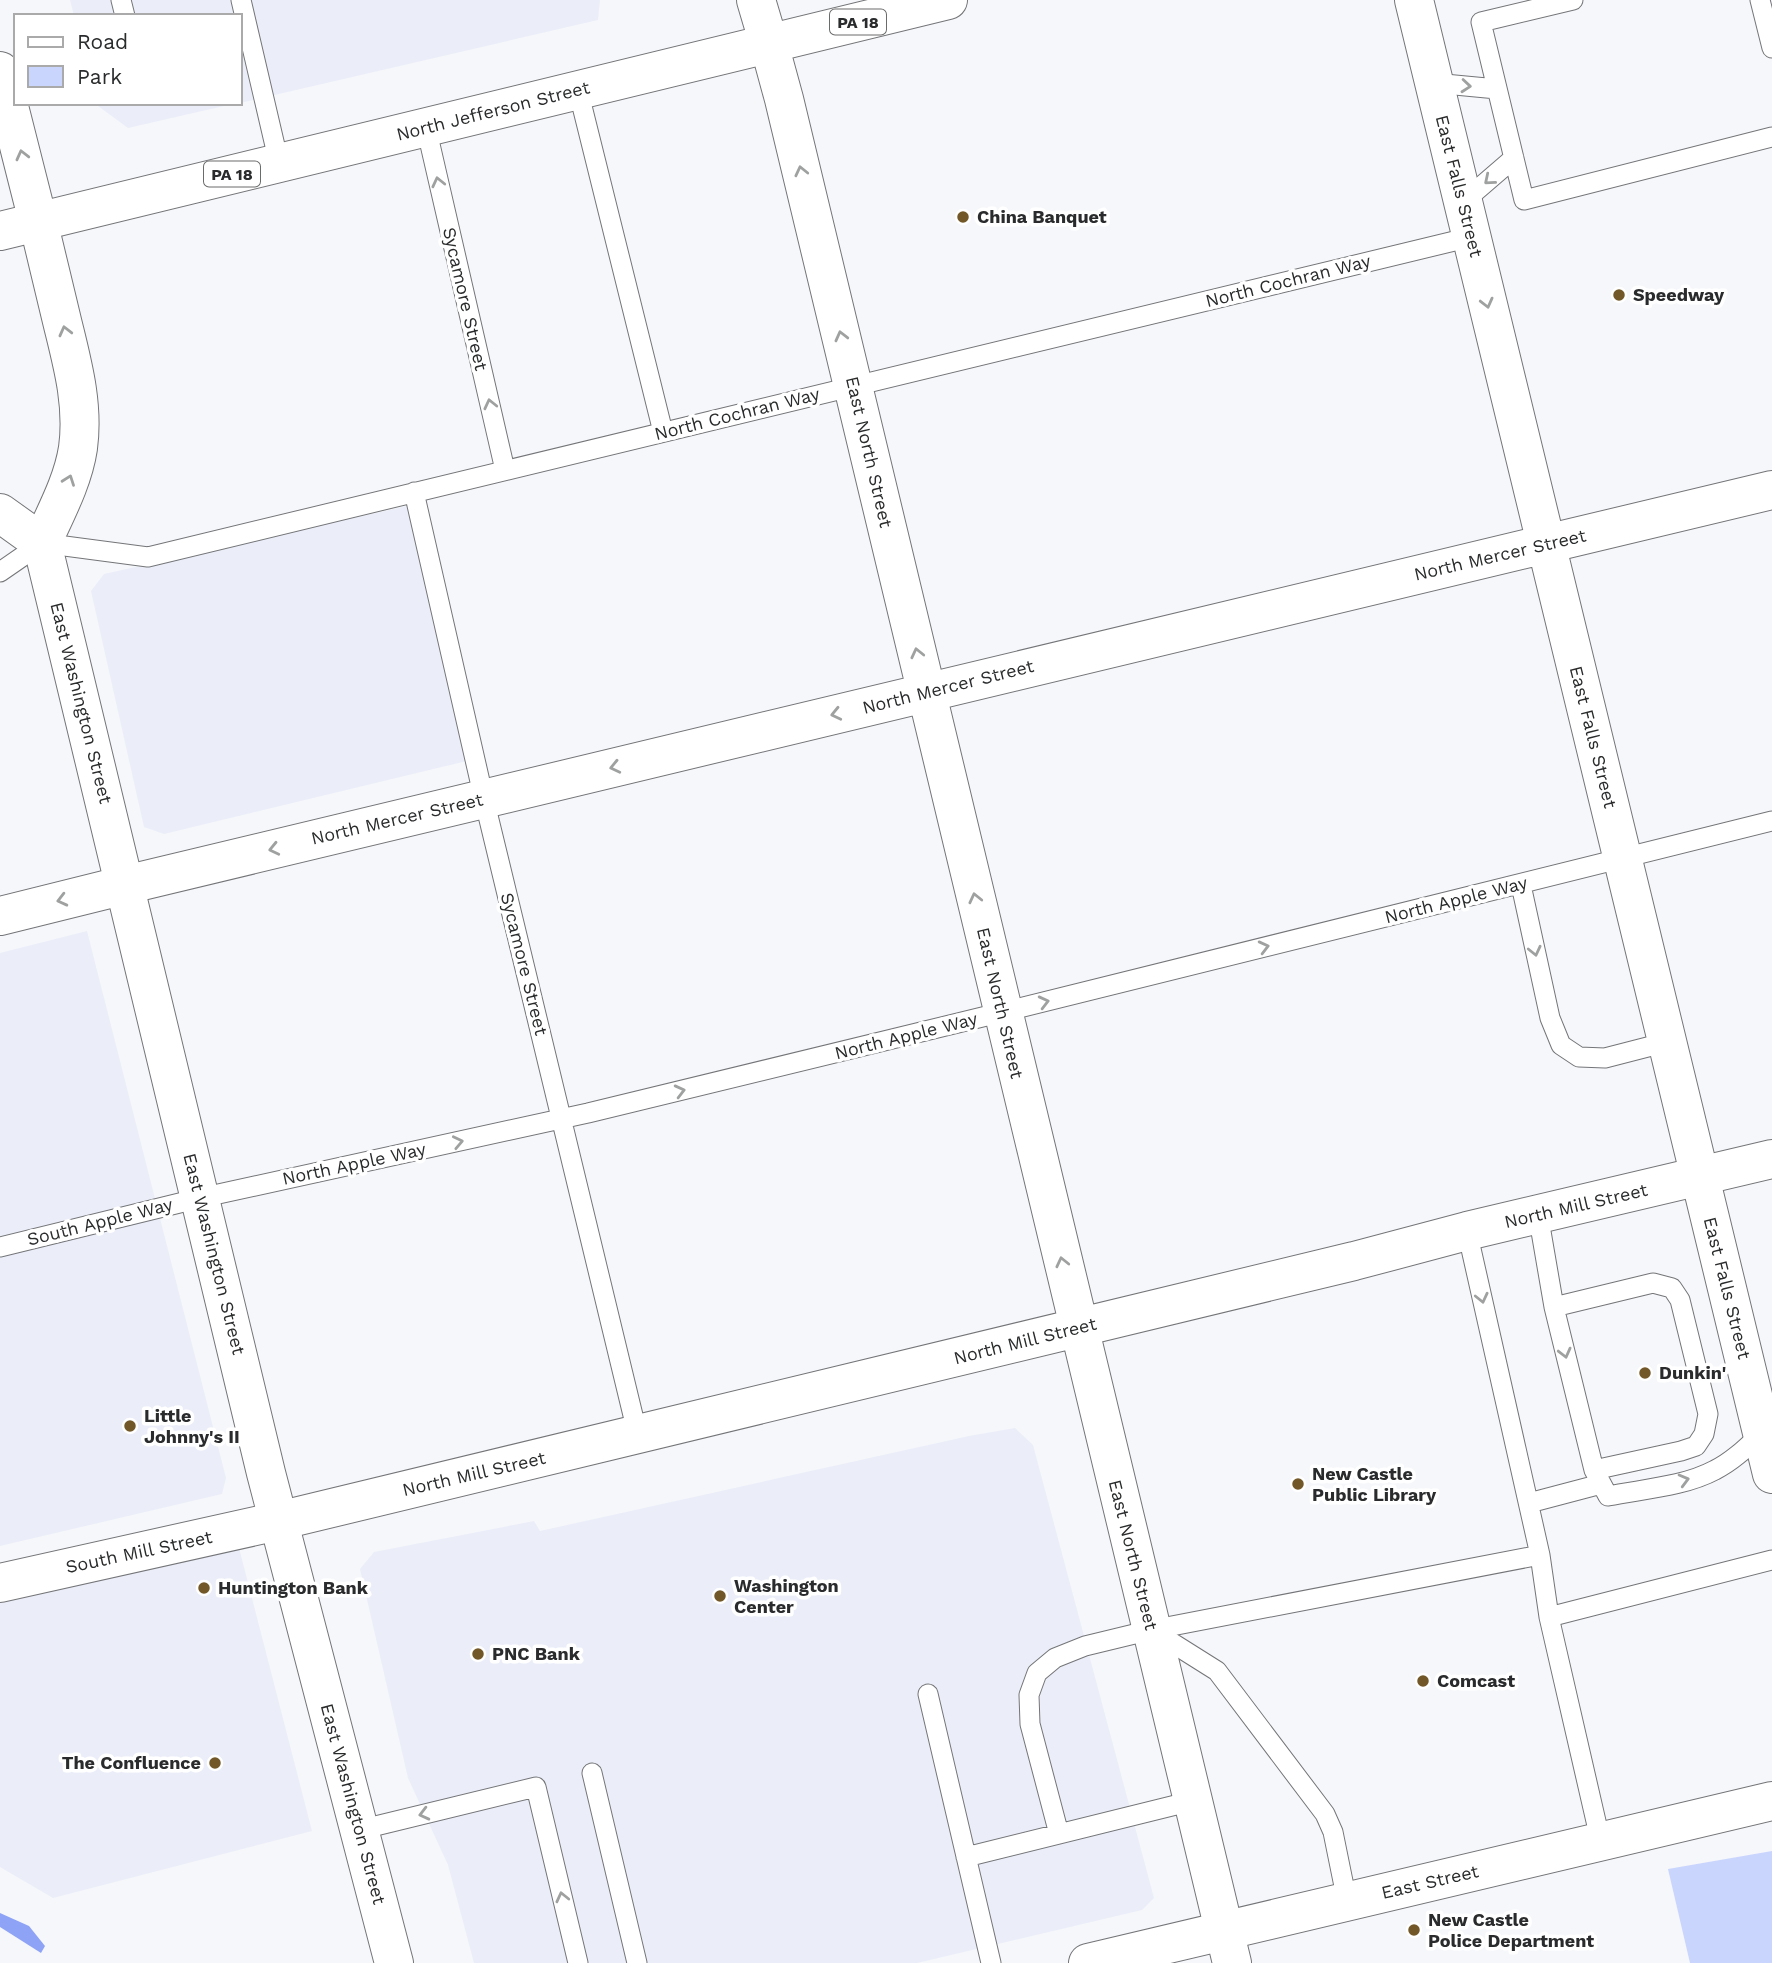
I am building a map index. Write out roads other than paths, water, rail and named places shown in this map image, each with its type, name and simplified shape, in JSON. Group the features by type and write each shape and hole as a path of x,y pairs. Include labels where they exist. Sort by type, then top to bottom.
{"street":[{"name":"East North Street","path":"756,0 784,99 1228,1946"},
{"name":"North Jefferson Street","path":"38,221 948,0"},
{"name":"East Falls Street","path":"1414,0 1772,1474"},
{"path":"0,71 74,370 80,426 72,473 42,543 0,513"},
{"name":"PA 18","path":"0,231 38,221"},
{"name":"North Mercer Street","path":"0,916 1772,490"},
{"name":"East Washington Street","path":"42,543 278,1521 394,1963"},
{"name":"North Mill Street","path":"278,1521 638,1436 1467,1231 1772,1159"},
{"name":"South Mill Street","path":"0,1583 278,1521"},
{"name":"East Street","path":"1088,1963 1228,1946 1348,1901 1772,1801"}],"lane":[{"path":"241,0 247,62 279,163"},
{"path":"1573,0 1481,22 1524,200 1772,137"},
{"path":"1760,0 1772,48"},
{"path":"1434,83 1497,89"},
{"path":"578,90 663,432"},
{"name":"Sycamore Street","path":"426,127 505,471"},
{"path":"1467,219 1514,158"},
{"name":"North Cochran Way","path":"42,543 148,556 853,386 1467,219"},
{"name":"Sycamore Street","path":"414,492 484,799 638,1436"},
{"path":"0,572 42,543"},
{"name":"North Apple Way","path":"200,1198 561,1119 1003,1013 1772,821"},
{"path":"1521,885 1550,1018 1561,1045 1579,1057 1605,1058 1667,1042"},
{"name":"South Apple Way","path":"0,1247 200,1198"},
{"path":"1538,1214 1554,1307 1598,1477 1608,1496 1685,1481 1721,1466 1737,1456 1762,1433"},
{"path":"1467,1231 1540,1555 1549,1617 1601,1843"},
{"path":"1528,1503 1598,1477 1696,1446 1704,1434 1708,1414 1680,1300 1672,1288 1653,1283 1554,1307"},
{"path":"1059,1834 1030,1724 1029,1695 1037,1673 1055,1658 1085,1646 1151,1630 1540,1555"},
{"path":"1549,1617 1772,1560"},
{"path":"1151,1630 1217,1671 1325,1814 1333,1832 1348,1901"},
{"path":"928,1694 991,1963"},
{"path":"592,1773 637,1963"},
{"path":"359,1829 536,1787 578,1963"},
{"path":"966,1857 1192,1801"}],"water":[{"path":"0,1913 29,1926 45,1946 41,1953 0,1927"}],"place":[{"name":"China Banquet","path":"963,217"},
{"name":"Speedway","path":"1619,295"},
{"name":"Dunkin'","path":"1645,1373"},
{"name":"Little Johnny's II","path":"130,1426"},
{"name":"New Castle Public Library","path":"1298,1484"},
{"name":"Huntington Bank","path":"204,1588"},
{"name":"Washington Center","path":"720,1596"},
{"name":"PNC Bank","path":"478,1654"},
{"name":"Comcast","path":"1423,1681"},
{"name":"The Confluence","path":"215,1763"},
{"name":"New Castle Police Department","path":"1414,1930"}]}
